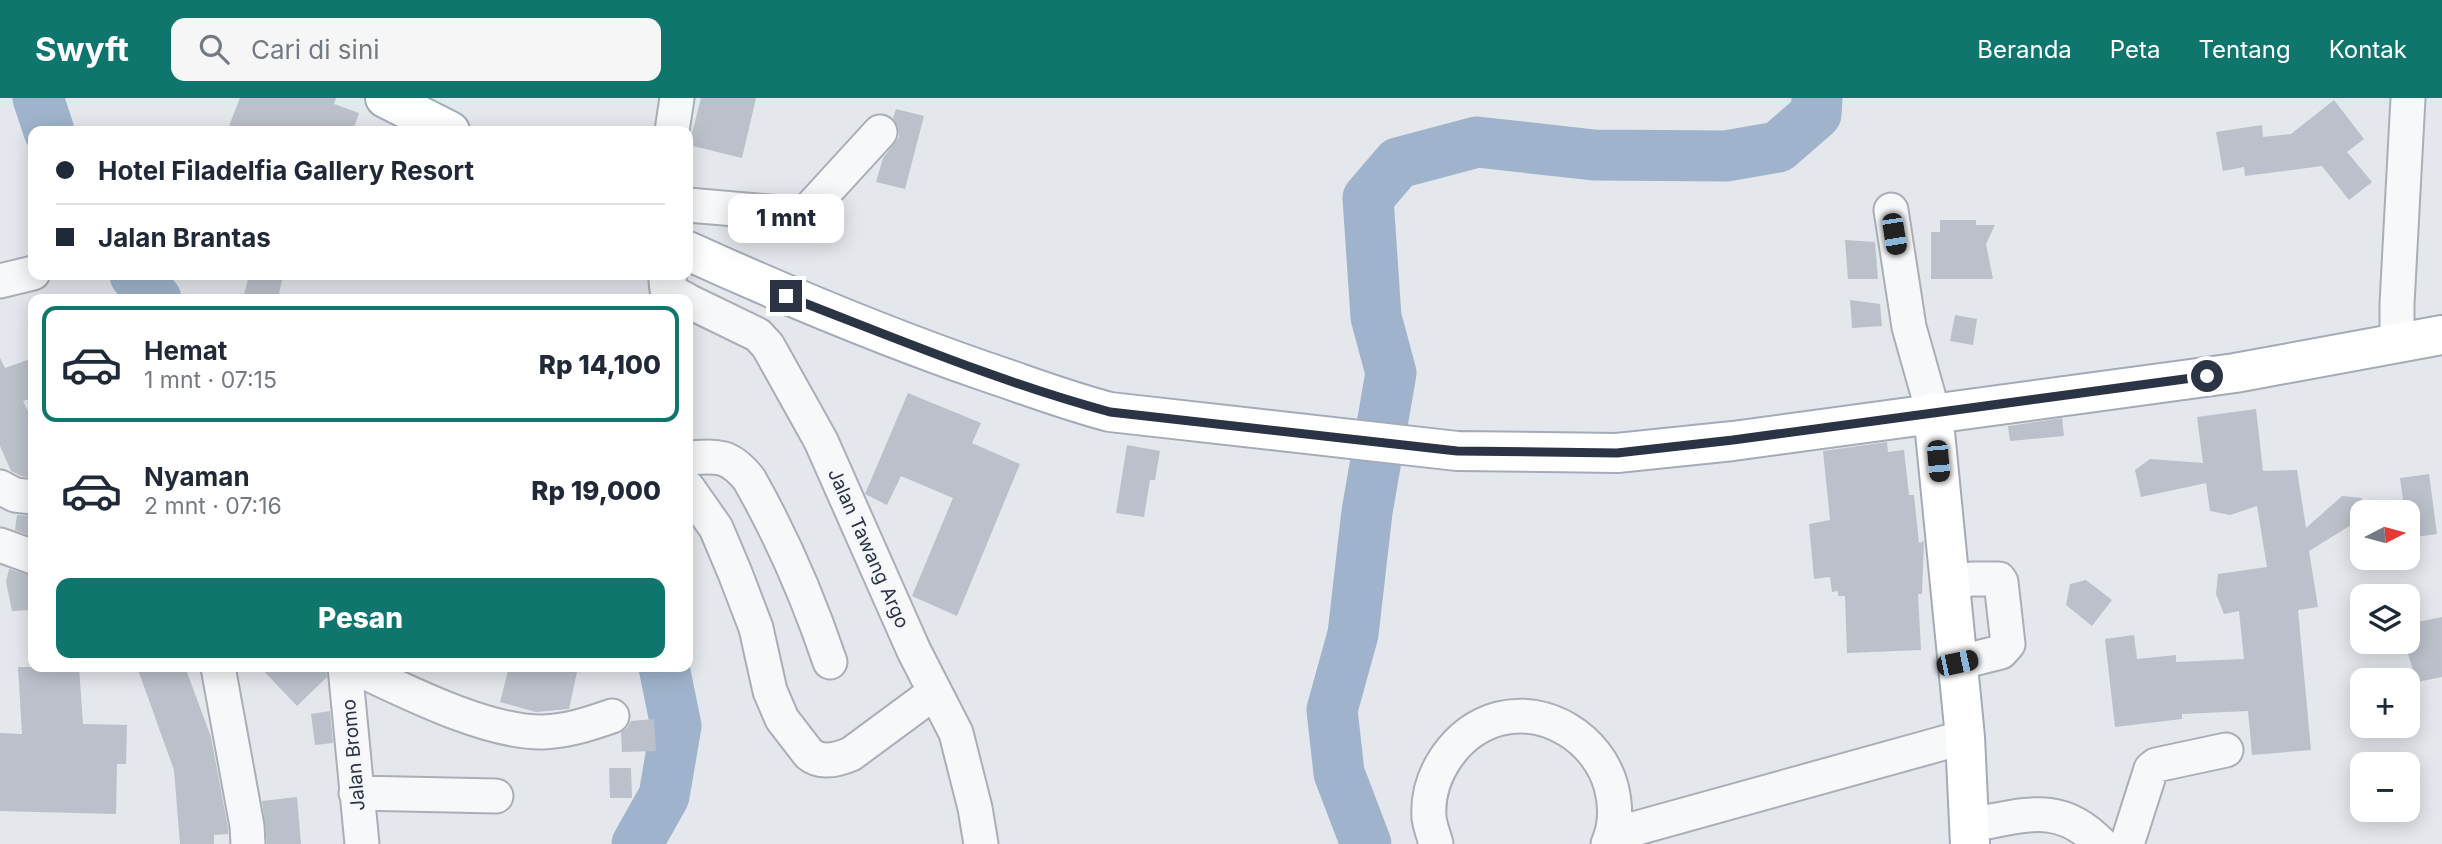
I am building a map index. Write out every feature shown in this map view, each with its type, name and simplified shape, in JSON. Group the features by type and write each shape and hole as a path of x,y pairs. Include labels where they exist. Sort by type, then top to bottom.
{"main road":[{"path":"385,98 440,126"},
{"path":"693,253 786,296 947,358 1078,404 1110,412 1457,451 1617,453 1733,440 2235,373 2442,335"},
{"path":"1933,412 1965,737 1970,834"}],"street":[{"path":"673,126 677,98"},
{"path":"2397,343 2407,98"},
{"path":"693,205 804,215 880,132"},
{"path":"1891,210 1909,327 1933,412"},
{"path":"0,281 28,274"},
{"name":"Jalan Tawang Argo","path":"667,280 667,290 675,294"},
{"name":"Jalan Tawang Argo","path":"693,303 758,335 768,346 821,441 861,526 899,618 956,733 981,844"},
{"path":"693,458 725,458 741,469 749,479 786,546 830,662"},
{"path":"0,486 15,495 28,496"},
{"path":"693,495 716,528 735,573 756,628 771,691 782,719 808,754 827,760 851,754 935,692"},
{"path":"0,545 28,554"},
{"path":"1949,583 1972,579 1999,579 2008,644 2001,652 1957,663"},
{"path":"219,672 248,844"},
{"name":"Jalan Bromo","path":"345,672 362,844"},
{"path":"364,672 416,697 516,730 541,732 574,729 612,716"},
{"path":"1436,844 1429,818 1432,786 1446,756 1469,733 1498,719 1530,717 1562,725 1588,744 1606,771 1615,803 1610,839 1965,737"},
{"path":"2127,844 2151,769 2156,765 2226,750"},
{"path":"356,793 496,796"},
{"path":"1970,834 2037,814 2053,815 2066,817 2079,824 2101,844"}],"building":[{"path":"240,98 336,98 334,104 359,113 355,126 229,126"},
{"path":"701,98 756,98 742,158 693,146 693,129"},
{"path":"2334,100 2364,139 2347,152 2372,182 2349,200 2322,166 2245,176 2244,167 2223,171 2216,132 2262,125 2263,137 2291,134"},
{"path":"896,109 924,116 905,189 876,182 883,158 899,137 893,118"},
{"path":"1940,220 1976,220 1976,225 1995,225 1986,244 1993,279 1931,279 1931,232 1940,232"},
{"path":"1845,240 1875,242 1878,279 1848,279"},
{"path":"248,280 282,280 279,294 244,294"},
{"path":"1850,300 1880,304 1882,326 1852,328"},
{"path":"1955,315 1977,319 1973,345 1950,341"},
{"path":"0,358 5,368 28,360 28,400 23,401 28,412 28,477 11,471 0,446"},
{"path":"908,393 981,423 972,443 1020,464 957,616 912,596 953,498 901,476 887,505 865,494"},
{"path":"2256,409 2263,471 2297,470 2306,528 2342,496 2362,498 2350,500 2350,526 2309,551 2318,607 2298,610 2311,750 2252,755 2248,711 2182,714 2182,719 2115,727 2105,639 2134,635 2137,659 2176,655 2176,662 2244,659 2239,611 2224,614 2216,594 2218,574 2267,567 2257,506 2230,515 2210,511 2206,483 2141,497 2135,470 2150,459 2203,463 2197,417"},
{"path":"2062,418 2064,436 2010,441 2008,426"},
{"path":"1887,442 1888,452 1904,450 1909,495 1914,495 1919,543 1924,541 1922,594 1918,594 1921,650 1847,653 1845,596 1838,596 1838,591 1832,592 1830,577 1814,579 1809,524 1830,520 1823,451"},
{"path":"1127,445 1160,451 1155,480 1150,480 1144,517 1116,513"},
{"path":"2429,474 2437,534 2420,536 2420,500 2403,500 2400,478"},
{"path":"17,515 28,516 28,535 15,530"},
{"path":"9,569 28,575 28,610 12,611 6,582"},
{"path":"2086,580 2112,600 2092,626 2066,605 2070,584"},
{"path":"2442,617 2442,677 2420,681 2420,668 2412,668 2408,654 2420,654 2420,622"},
{"path":"18,667 28,667 28,672 79,672 83,724 127,725 126,764 117,764 116,814 0,811 0,733 22,734"},
{"path":"139,672 187,672 211,737 228,828 228,834 214,835 214,844 180,844 174,770"},
{"path":"265,672 326,672 327,677 297,706"},
{"path":"508,672 577,672 569,709 536,712 500,702"},
{"path":"330,711 333,743 315,745 311,714"},
{"path":"654,719 656,751 622,752 621,732 631,721"},
{"path":"609,768 631,768 632,798 610,798"},
{"path":"297,797 301,844 267,844 262,801"}],"waterway":[{"path":"38,98 47,126"},
{"path":"1366,844 1339,773 1332,710 1353,634 1367,512 1391,373 1376,317 1368,198 1398,163 1477,142 1594,155 1726,156 1778,147 1816,114 1817,98"},
{"path":"139,280 152,294"},
{"path":"637,844 664,796 676,726 665,672"}],"route":[{"path":"786,296 947,358 1078,404 1110,412 1457,451 1617,453 1733,440 2207,376"}]}
